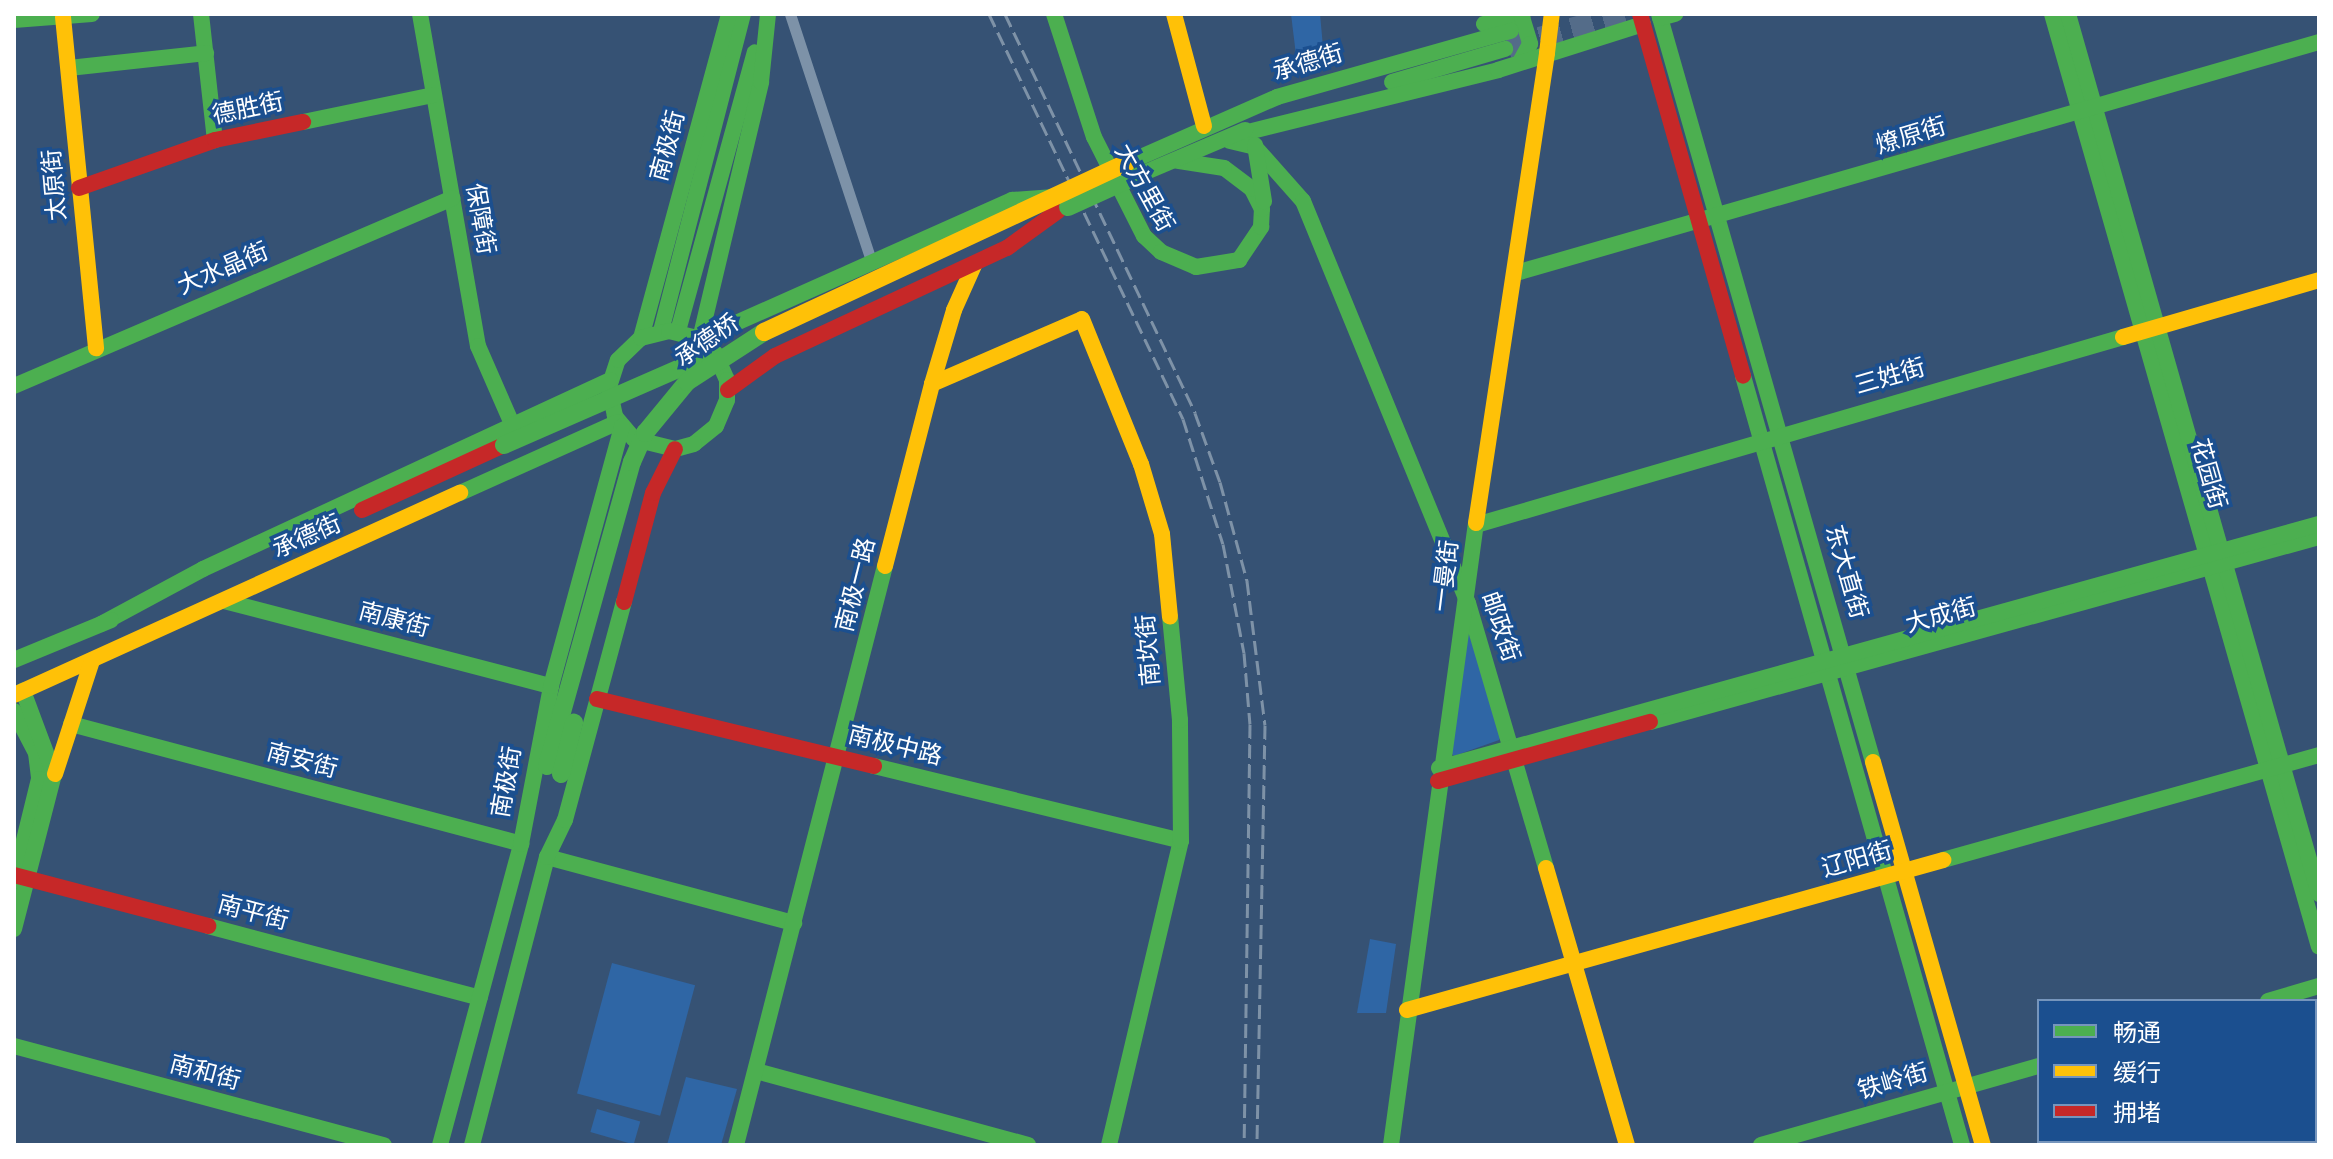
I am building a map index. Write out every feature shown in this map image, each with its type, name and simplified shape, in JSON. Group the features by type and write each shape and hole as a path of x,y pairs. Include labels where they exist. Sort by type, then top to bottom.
{"main road":[{"path":"14,20 92,14"},
{"path":"201,14 215,140"},
{"name":"保障街","path":"420,14 478,346 513,426"},
{"name":"南极街","path":"641,338 729,14"},
{"name":"南极街","path":"670,331 743,14"},
{"path":"670,331 765,14"},
{"path":"700,339 761,82 765,14"},
{"name":"大方里街","path":"1051,14 1091,142 1132,226 1158,256 1183,268 1213,273 1238,267 1251,257 1262,240 1267,217 1255,140"},
{"name":"大方里街","path":"1051,14 1094,137 1149,242 1189,265 1226,265 1245,255 1256,241 1262,214 1239,175 1199,162 1169,161"},
{"path":"1174,14 1204,126"},
{"name":"一曼街","path":"1391,1145 1439,774 1468,603 1476,525 1516,273 1552,14"},
{"name":"花园街","path":"2052,14 2087,109 2150,328 2275,767 2319,947"},
{"name":"花园街","path":"2068,14 2087,109"},
{"name":"太原街","path":"63,17 96,348"},
{"path":"1224,139 1255,140 1514,34 1547,53 1656,17"},
{"name":"东大直街","path":"1656,17 1772,436 1828,667 1962,1145"},
{"name":"承德街","path":"1130,171 1204,126 1277,97 1514,34"},
{"name":"承德街","path":"1130,171 1169,161 1294,110 1514,34"},
{"name":"燎原街","path":"1516,273 1711,220 2319,42"},
{"path":"69,68 206,53"},
{"name":"德胜街","path":"79,188 215,140 433,95"},
{"name":"邮政街","path":"1255,140 1303,201 1468,603 1516,753 1627,1145"},
{"name":"承德桥","path":"554,770 621,492 645,433 687,382 765,331 1130,171"},
{"name":"大水晶街","path":"14,386 96,348 452,198"},
{"path":"700,339 1012,200 1054,204"},
{"path":"728,390 775,356 1024,238 1054,204"},
{"name":"承德桥","path":"554,770 635,492 655,446 681,406 716,374 771,340 1054,204"},
{"name":"南极一路","path":"736,1145 932,384 954,310 975,263"},
{"name":"三姓街","path":"1476,525 1772,436 2319,280"},
{"name":"南坎街","path":"932,384 1082,319 1141,464 1162,534 1180,720 1181,841 1109,1145"},
{"path":"670,331 700,339 721,361 728,390 721,418 709,433 675,449 650,447 620,424 610,380 624,351 641,338 670,331"},
{"path":"14,660 232,569 765,331"},
{"path":"101,624 203,569 610,380"},
{"name":"南极街","path":"440,1145 521,844 527,791 551,686 620,424"},
{"name":"承德街","path":"16,696 620,424"},
{"name":"东大直街","path":"1772,436 1846,661 1983,1145"},
{"path":"547,857 565,820 653,493 675,449"},
{"name":"大成街","path":"2216,559 2319,524"},
{"name":"大成街","path":"1439,774 2216,559 2319,537"},
{"name":"南康街","path":"224,601 551,686"},
{"path":"18,877 92,661"},
{"path":"16,696 53,763 51,787"},
{"path":"14,929 18,877 39,779 36,753 16,696"},
{"name":"南极中路","path":"597,699 1181,841"},
{"name":"南安街","path":"71,724 521,844"},
{"name":"辽阳街","path":"1407,1010 2319,755"},
{"name":"花园街","path":"2275,767 2319,894"},
{"path":"521,844 554,770"},
{"path":"472,1145 547,857 554,770"},
{"path":"547,857 794,923"},
{"name":"南平街","path":"18,877 480,998"},
{"path":"2275,999 2319,986"},
{"name":"南和街","path":"14,1046 384,1145"},
{"name":"铁岭街","path":"1761,1145 2037,1067"},
{"path":"756,1071 1028,1145"}],"street":[{"path":"790,14 873,263"}],"shaded area":[{"path":"1291,14 1320,14 1323,47 1296,55"},
{"path":"1469,634 1502,733 1499,740 1454,756 1449,751 1464,635"},
{"path":"1370,939 1396,944 1386,1013 1357,1013"},
{"path":"612,963 695,985 660,1116 577,1093"},
{"path":"686,1077 737,1089 721,1145 667,1145"},
{"path":"597,1109 640,1121 634,1144 590,1132"}],"tunnel":[{"path":"1508,47 1624,14"}],"railway":[{"path":"989,14 1183,419 1223,544 1244,653 1250,724 1244,1145"},
{"path":"1005,14 1195,413 1220,482 1247,581 1265,725 1257,1145"}],"traffic: fast":[{"path":"14,20 92,14"},
{"path":"201,14 215,140"},
{"path":"420,14 478,346 513,426"},
{"path":"641,338 729,14"},
{"path":"661,331 743,14"},
{"path":"700,339 761,82 768,14"},
{"path":"1054,14 1094,137 1144,236 1161,252 1196,267 1239,260 1261,227 1262,209 1252,189 1224,168 1178,161"},
{"path":"1659,14 1873,762"},
{"path":"1660,18 1675,14"},
{"path":"2052,14 2319,947"},
{"path":"2068,14 2319,894"},
{"path":"1484,24 1522,17 1530,44 1520,62"},
{"path":"1232,136 1498,70 1643,24"},
{"path":"1127,163 1277,97 1511,31"},
{"path":"1516,273 2319,42"},
{"path":"1392,82 1505,49"},
{"path":"678,331 755,52"},
{"path":"69,68 206,53"},
{"path":"303,122 433,95"},
{"path":"1132,178 1245,130"},
{"path":"1230,141 1255,147 1303,201 1468,603 1546,868"},
{"path":"1255,145 1264,201"},
{"path":"1068,207 1132,178"},
{"path":"700,339 715,353 727,380 727,400 716,426 694,444 675,449 634,439 615,416 609,387 618,360 641,338 669,331 700,339 1012,200 1051,197"},
{"path":"14,386 452,198"},
{"path":"547,766 632,462 645,433 687,382 764,332"},
{"path":"1476,525 2123,337"},
{"path":"504,445 705,357"},
{"path":"1743,376 1962,1145"},
{"path":"101,624 203,569 610,380"},
{"path":"460,493 618,422"},
{"path":"440,1145 521,844 551,686 622,427"},
{"path":"1391,1145 1476,523"},
{"path":"1439,768 2319,524"},
{"path":"1650,722 2319,537"},
{"path":"736,1145 885,566"},
{"path":"224,601 551,686"},
{"path":"472,1145 547,857 565,820 624,602"},
{"path":"1109,1145 1181,841 1180,720 1170,617"},
{"path":"14,660 111,620"},
{"path":"14,929 54,774 23,691"},
{"path":"14,711 36,753 39,779 14,881"},
{"path":"561,774 574,723"},
{"path":"71,724 521,844"},
{"path":"1943,860 2319,755"},
{"path":"874,766 1181,841"},
{"path":"547,857 794,923"},
{"path":"208,926 480,998"},
{"path":"2275,999 2319,986"},
{"path":"14,1046 384,1145"},
{"path":"1761,1145 2037,1067"},
{"path":"756,1071 1028,1145"}],"traffic: slow":[{"path":"1174,14 1204,126"},
{"path":"1547,53 1552,14"},
{"path":"63,17 96,348"},
{"path":"1476,523 1547,53"},
{"path":"764,332 1127,163"},
{"path":"885,566 932,384 954,310 975,263"},
{"path":"2123,337 2319,280"},
{"path":"932,384 1082,319 1141,464 1162,534 1170,617"},
{"path":"14,695 460,493"},
{"path":"55,774 92,661"},
{"path":"1873,762 1983,1145"},
{"path":"1407,1010 1943,860"},
{"path":"1546,868 1627,1145"}],"traffic: jam":[{"path":"1640,14 1743,376"},
{"path":"79,188 215,140 303,122"},
{"path":"728,390 775,356 1007,248 1058,211"},
{"path":"362,510 504,445"},
{"path":"624,602 653,493 675,449"},
{"path":"597,699 874,766"},
{"path":"1438,781 1650,722"},
{"path":"14,875 208,926"}]}
